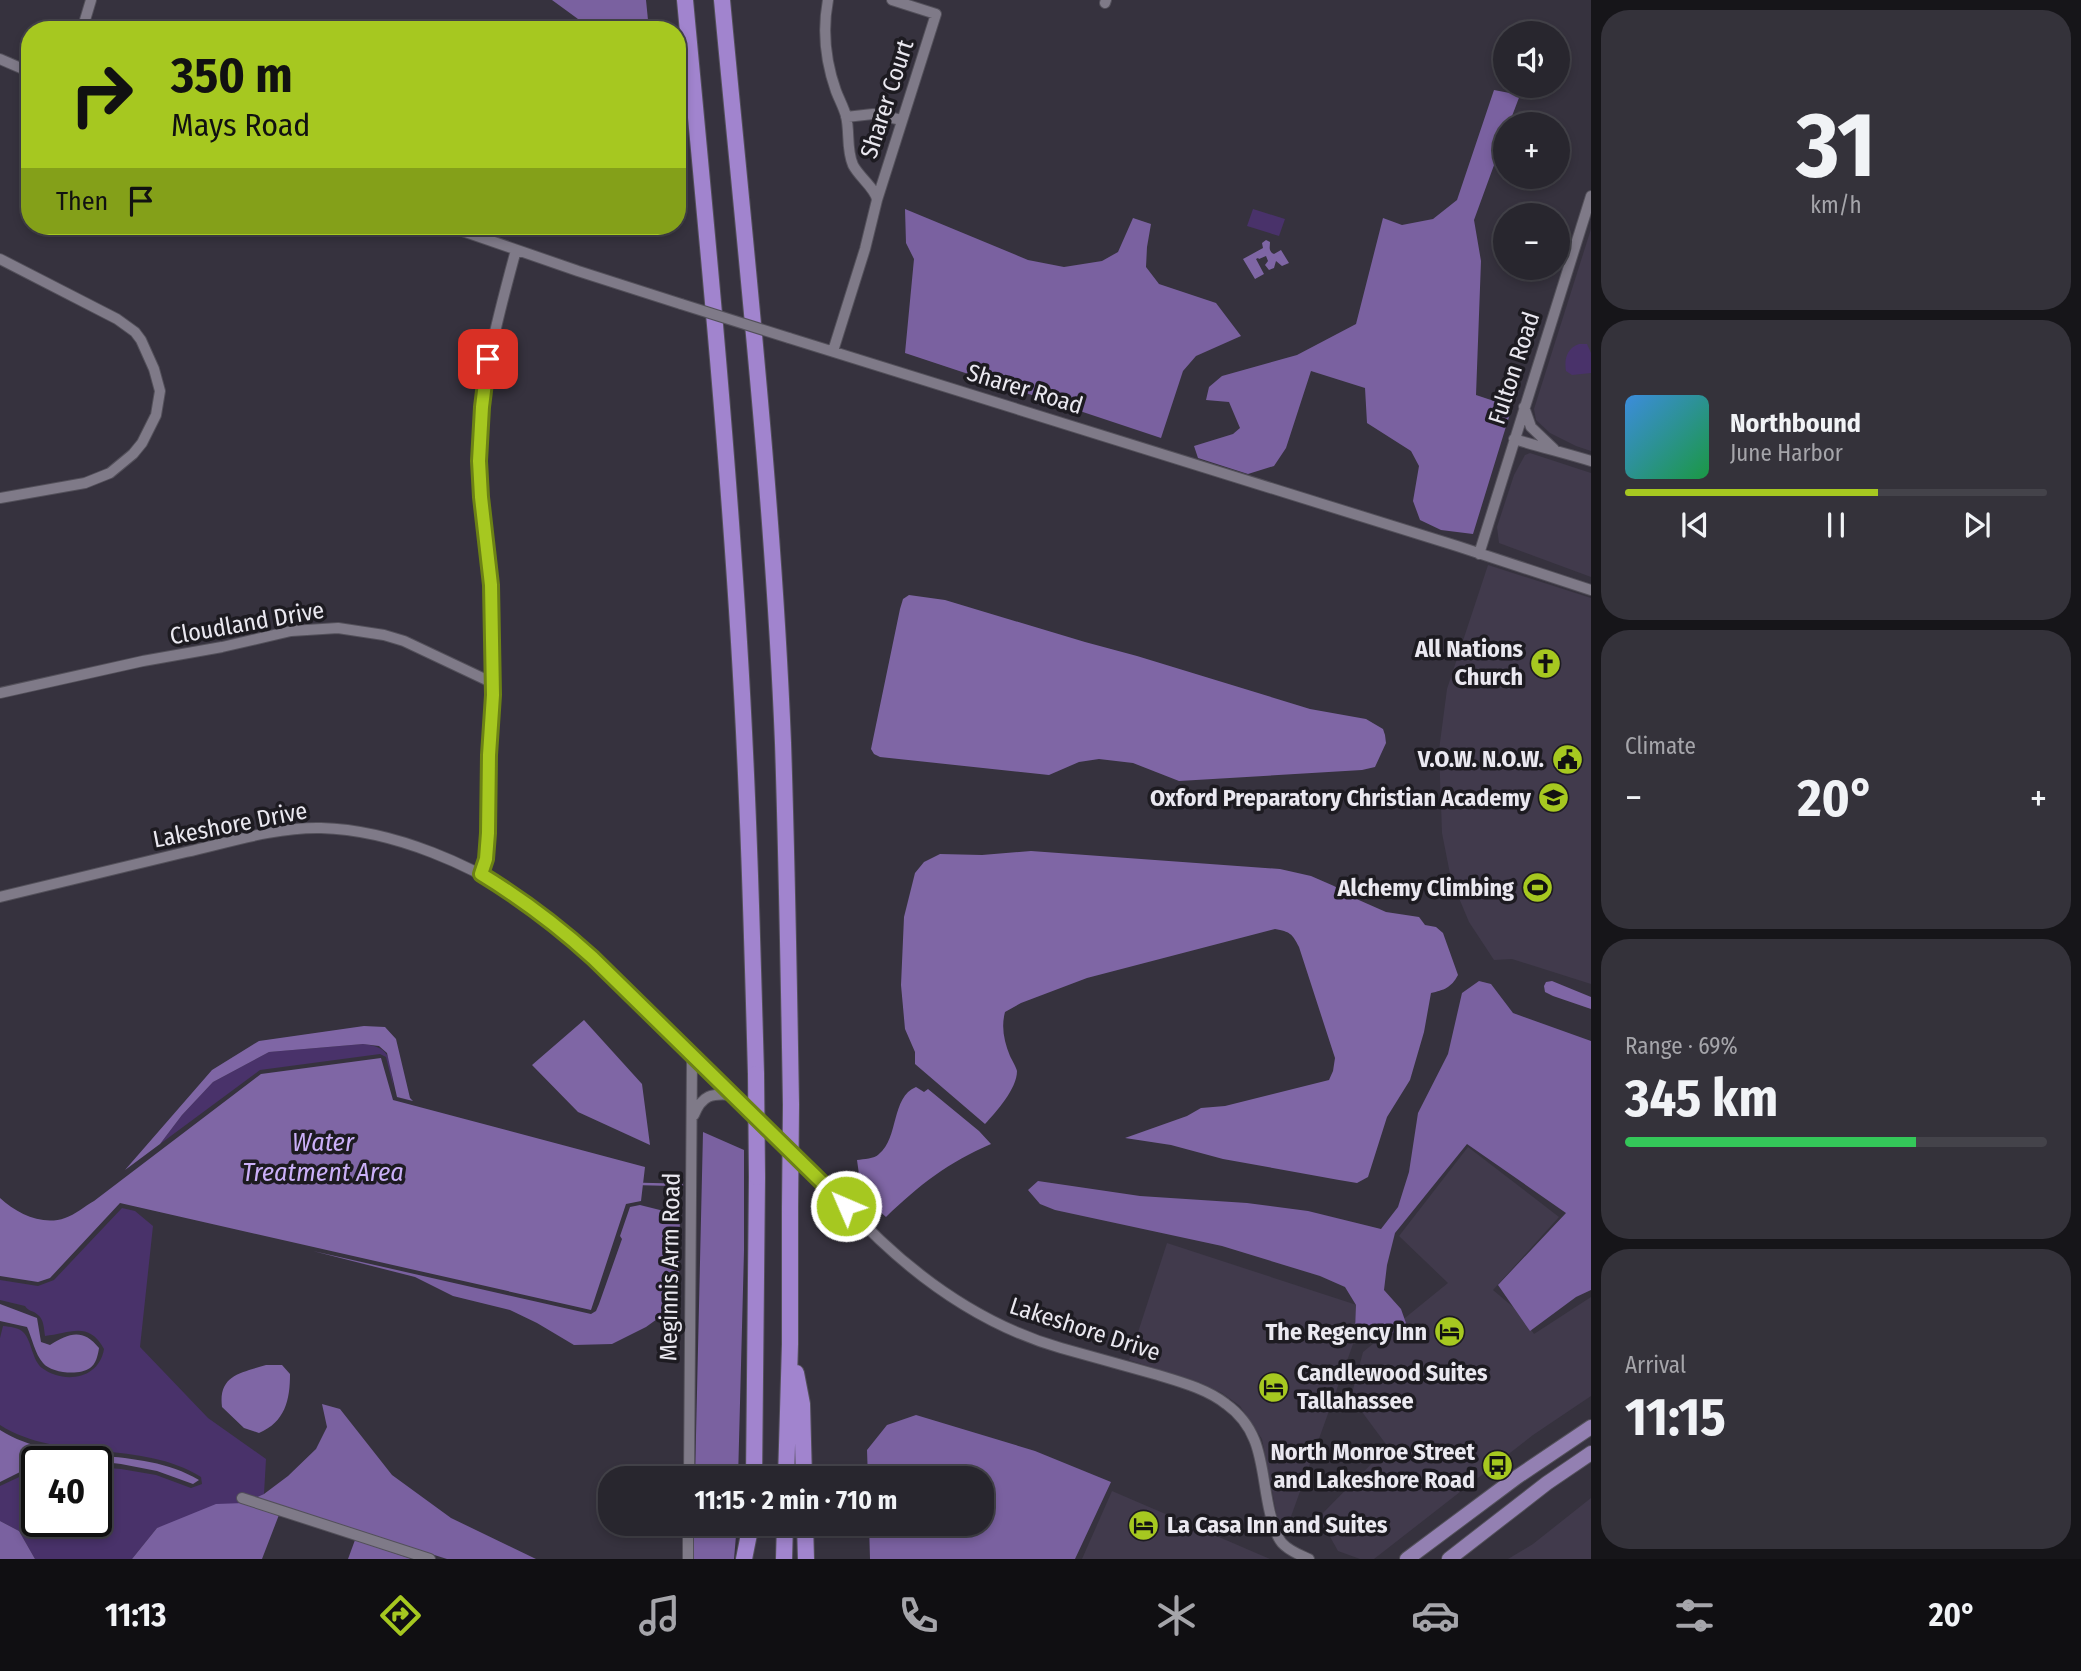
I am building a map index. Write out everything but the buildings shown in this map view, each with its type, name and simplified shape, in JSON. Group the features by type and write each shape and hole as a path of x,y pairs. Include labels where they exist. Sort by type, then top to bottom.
{"highway":[{"path":"685,0 717,340 739,641 748,813 757,1178 754,1466"},
{"path":"722,0 761,422 783,743 790,1105 790,1344 786,1466"},
{"path":"790,1344 802,1404 804,1466"},
{"path":"744,1559 749,1536"},
{"path":"752,1536 752,1559"},
{"path":"784,1559 785,1536"},
{"path":"806,1536 807,1559"}],"main road":[{"path":"1407,1559 1591,1427"},
{"path":"1454,1556 1547,1483 1591,1453"},
{"path":"1538,1463 1547,1483"}],"street":[{"path":"85,21 91,0"},
{"name":"Sharer Court","path":"828,0 825,15 825,51 830,73 846,117 852,160 862,179 875,192 877,200"},
{"name":"Sharer Court","path":"833,351 936,14 892,0"},
{"path":"0,59 21,68"},
{"path":"846,117 873,114 902,120"},
{"name":"Fulton Road","path":"1479,554 1591,196"},
{"name":"Sharer Road","path":"474,235 681,304 1591,590"},
{"path":"481,874 486,859 488,833 493,683 491,585 479,461 482,407 488,359 516,250"},
{"path":"0,259 96,307 135,332 154,369 160,391 156,415 142,443 110,473 85,483 0,498"},
{"path":"1524,407 1531,427 1554,449"},
{"path":"1514,439 1591,461"},
{"name":"Cloudland Drive","path":"0,693 291,631 338,628 372,632 404,640 493,683"},
{"name":"Lakeshore Drive","path":"0,897 236,840 276,832 320,828 361,832 396,841 426,850 481,874 559,927 890,1250 944,1294 1023,1335 1192,1386 1225,1403 1244,1420 1258,1445 1268,1503 1282,1543 1309,1559"},
{"name":"Meginnis Arm Road","path":"689,1466 692,1056"},
{"path":"693,1118 698,1104 706,1098 718,1094 732,1095"},
{"path":"242,1498 429,1559"},
{"path":"688,1536 688,1559"}],"shaded area":[{"path":"552,0 646,0 648,21 578,19"},
{"path":"1493,93 1493,98 1519,98 1514,112 1493,112 1493,168 1474,220 1481,261 1476,395 1512,407 1473,534 1441,530 1420,520 1413,501 1419,466 1411,451 1367,423 1365,388 1311,371 1286,448 1274,466 1248,474 1198,458 1194,446 1233,434 1240,428 1229,402 1206,400 1209,387 1222,376 1297,355 1356,324 1383,218 1402,225 1433,219 1457,200"},
{"path":"905,209 1028,260 1064,267 1102,261 1118,252 1133,218 1151,224 1146,267 1159,284 1216,303 1241,336 1196,356 1183,371 1161,438 905,353 914,259 906,243"},
{"path":"1253,209 1285,219 1279,236 1247,226"},
{"path":"1591,229 1591,451 1550,433 1536,420 1534,409"},
{"path":"1579,344 1587,344 1591,353 1591,373 1572,375 1566,371 1566,358 1569,351"},
{"path":"1530,453 1591,473 1591,577 1499,543 1497,527 1514,475 1525,455"},
{"path":"1488,565 1591,598 1591,984 1512,959 1494,960 1469,922 1451,879 1442,833 1439,750 1447,689"},
{"path":"1479,981 1491,984 1513,1013 1591,1041 1591,1290 1576,1297 1530,1331 1498,1285 1566,1213 1467,1144 1395,1233 1384,1290 1401,1309 1407,1326 1387,1336 1368,1341 1355,1331 1356,1305 1345,1287 1320,1276 1222,1246 1055,1210 1040,1204 1028,1190 1038,1181 1140,1196 1247,1203 1308,1211 1381,1229 1398,1207 1409,1172 1418,1113 1448,1054 1462,993"},
{"path":"363,1044 385,1052 394,1089 386,1057 380,1054 260,1070 160,1144 182,1115 213,1082 269,1052"},
{"path":"703,1132 744,1150 744,1251 738,1466 695,1466"},
{"name":"The Regency Inn","path":"1468,1147 1559,1217 1493,1290 1519,1312 1534,1334 1591,1297 1591,1396 1533,1435 1374,1559 1360,1559 1338,1551 1319,1517 1388,1447 1351,1397 1363,1352 1448,1283 1399,1236"},
{"path":"640,1205 680,1215 678,1304 646,1327 612,1344 574,1345 510,1310 453,1296 415,1277 313,1251 591,1314 599,1304 622,1239 620,1236 630,1207"},
{"path":"122,1208 135,1211 153,1226 140,1347 208,1418 266,1459 264,1494 244,1503 157,1528 132,1559 35,1559 22,1537 112,1537 112,1468 156,1475 191,1488 202,1484 201,1477 178,1465 153,1458 112,1452 112,1446 48,1444 23,1437 0,1425 0,1338 3,1326 22,1331 39,1365 50,1373 79,1376 88,1373 101,1359 104,1349 91,1334 78,1331 45,1336 43,1322 36,1313 25,1306 0,1300 0,1280 38,1286 54,1280"},
{"name":"Candlewood Suites Tallahassee","path":"1167,1243 1366,1308 1284,1536 1277,1517 1262,1439 1240,1406 1222,1393 1199,1382 1129,1360"},
{"path":"322,1404 340,1409 392,1475 451,1518 536,1559 447,1559 282,1507 262,1559 132,1559 157,1528 216,1504 244,1503 264,1494 288,1476 316,1449 327,1427"},
{"path":"916,1415 1035,1451 1111,1482 1075,1559 870,1559 869,1536 994,1536 994,1466 868,1466 867,1450 887,1425"},
{"path":"21,1476 21,1534 0,1521 0,1486"},
{"name":"La Casa Inn and Suites","path":"1112,1491 1270,1559 1082,1559"},
{"path":"1591,1498 1591,1559 1508,1559 1533,1544"},
{"path":"0,1521 19,1531 35,1559 0,1559"},
{"path":"694,1536 736,1536 734,1559 693,1559"},
{"path":"355,1540 412,1559 348,1559"}],"water":[{"path":"1266,240 1270,242 1272,253 1281,250 1289,263 1282,266 1276,261 1274,268 1269,270 1265,265 1268,261 1266,256 1258,258 1256,259 1264,274 1255,279 1243,259 1263,248 1262,243"},
{"path":"909,595 945,600 1310,709 1366,719 1383,729 1386,743 1375,767 1362,770 1179,781 1133,763 1099,759 1079,762 1049,775 880,757 871,749 900,609 903,599"},
{"path":"1031,851 1280,869 1311,876 1386,912 1419,917 1425,925 1436,927 1443,933 1458,975 1447,988 1431,993 1424,1032 1410,1080 1387,1117 1368,1177 1357,1183 1125,1138 1187,1116 1201,1108 1225,1106 1329,1080 1335,1058 1299,947 1290,934 1280,930 1275,929 1087,978 1021,1003 1005,1012 1004,1034 1017,1071 1016,1078 1005,1100 985,1124 915,1064 915,1052 905,1029 901,985 904,917 915,873 924,862 940,854 982,855"},
{"path":"1552,981 1591,997 1591,1009 1545,992 1546,982"},
{"path":"584,1020 642,1084 650,1145 578,1112 532,1065"},
{"path":"364,1026 385,1027 396,1039 413,1101 397,1097 387,1053 379,1046 363,1044 269,1052 213,1082 182,1115 160,1144 125,1170 212,1070 259,1041"},
{"name":"Water Treatment Area","path":"381,1058 393,1100 645,1167 641,1201 626,1204 591,1310 120,1203 50,1278 38,1282 0,1276 0,1198 31,1217 48,1220 65,1218 94,1201 261,1074"},
{"path":"916,1087 924,1092 928,1089 991,1144 935,1175 886,1217 862,1196 857,1160 874,1157 885,1147 902,1099"},
{"path":"0,1304 37,1318 41,1342 50,1345 76,1334 87,1337 99,1348 94,1364 90,1368 72,1373 47,1366 38,1355 27,1327 0,1321"},
{"path":"266,1365 282,1365 290,1374 289,1393 284,1409 275,1423 259,1433 244,1428 222,1407 222,1396 224,1388 233,1377"},
{"path":"0,1430 40,1446 21,1446 21,1472 0,1482"},
{"path":"112,1457 151,1462 176,1469 199,1480 193,1484 157,1471 112,1463"}],"waterway":[{"path":"643,1184 682,1185"}],"place":[{"name":"All Nations Church","path":"1546,663"},
{"name":"V.O.W. N.O.W.","path":"1567,759"},
{"name":"Oxford Preparatory Christian Academy","path":"1554,798"},
{"name":"Alchemy Climbing","path":"1537,888"},
{"name":"The Regency Inn","path":"1450,1332"},
{"name":"Candlewood Suites Tallahassee","path":"1274,1387"},
{"name":"North Monroe Street and Lakeshore Road","path":"1498,1466"},
{"name":"La Casa Inn and Suites","path":"1144,1525"}],"route":[{"path":"488,359 479,461 491,585 493,695 488,833 486,859 481,874 532,906 559,927 846,1206"}]}
